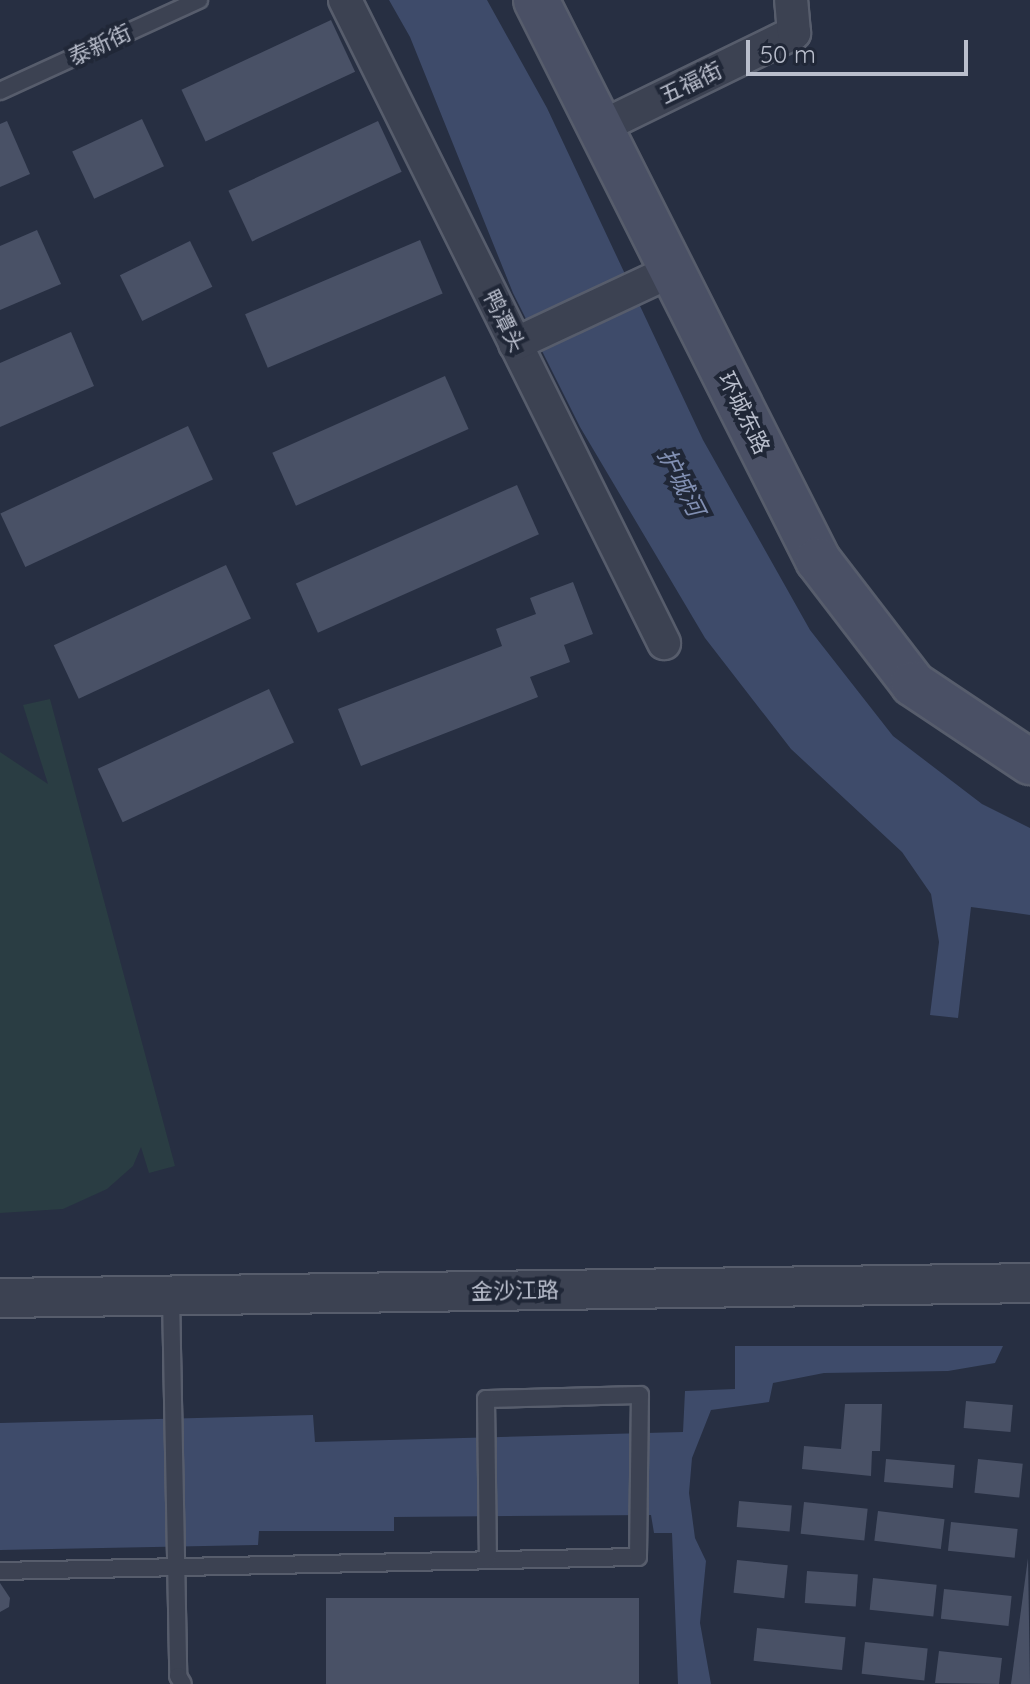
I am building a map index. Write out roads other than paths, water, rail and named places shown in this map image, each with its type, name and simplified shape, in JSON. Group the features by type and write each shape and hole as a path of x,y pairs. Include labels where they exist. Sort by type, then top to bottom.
{"main road":[{"name":"环城东路","path":"536,0 611,122 826,537 915,661 1030,738"},
{"name":"环城东路","path":"557,0 673,270 818,560 913,684 1030,762"}],"street":[{"name":"鸭潭头","path":"345,0 664,643"},
{"name":"五福街","path":"611,122 794,33 791,0"},
{"path":"515,344 673,270"},
{"name":"金沙江路","path":"0,1298 1030,1283"}],"lane":[{"name":"泰新街","path":"0,91 199,0"},
{"path":"171,1296 177,1681"},
{"path":"0,1571 638,1557 640,1395 486,1399 488,1558"}],"water":[{"name":"护城河","path":"389,0 487,0 547,108 703,440 810,630 893,736 982,804 1030,828 1030,915 971,907 958,1018 930,1015 939,942 931,894 902,852 791,749 705,638 580,427 513,293 410,37"},
{"path":"735,1346 1003,1346 995,1363 948,1371 824,1373 773,1383 769,1402 711,1410 692,1458 689,1493 695,1538 706,1561 700,1623 711,1684 678,1684 672,1533 654,1533 651,1515 394,1517 394,1531 259,1531 258,1545 0,1550 0,1423 313,1415 315,1442 683,1432 685,1391 735,1389"}]}
